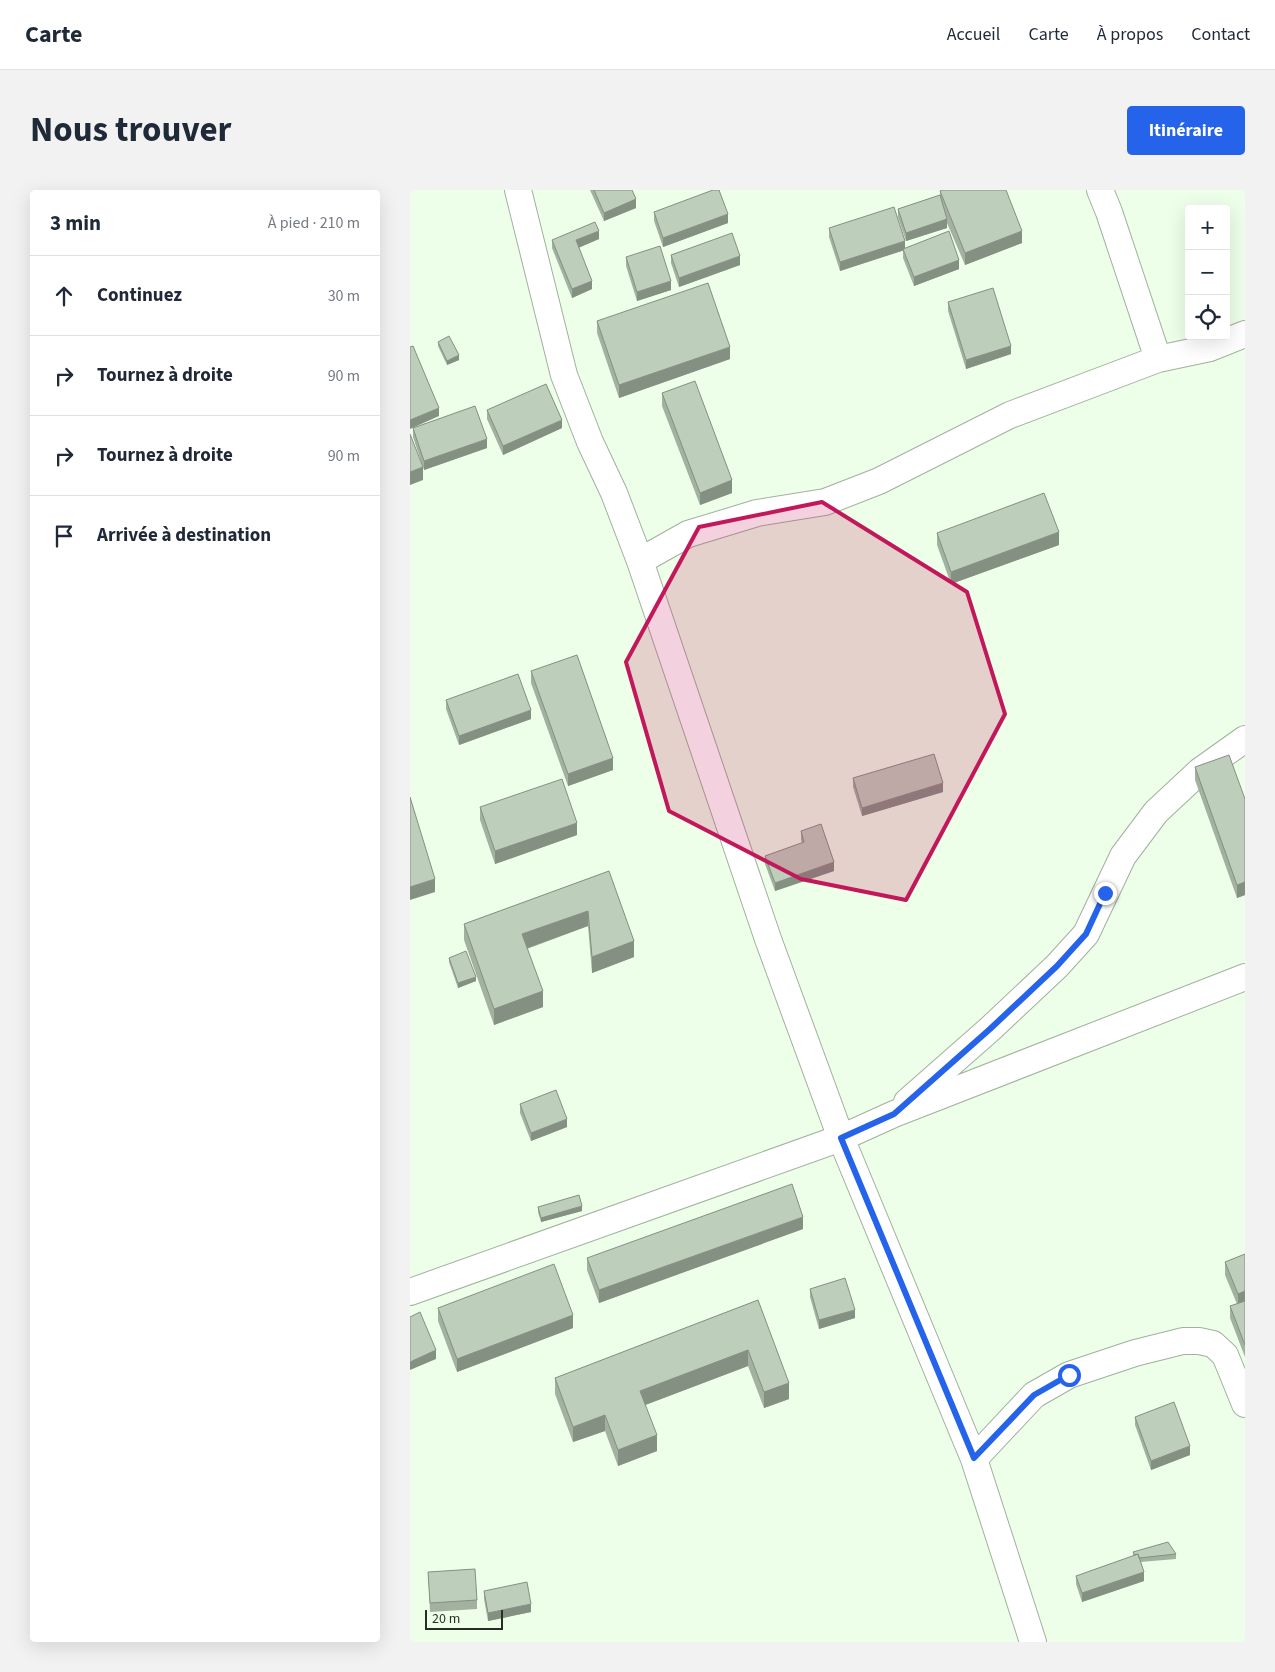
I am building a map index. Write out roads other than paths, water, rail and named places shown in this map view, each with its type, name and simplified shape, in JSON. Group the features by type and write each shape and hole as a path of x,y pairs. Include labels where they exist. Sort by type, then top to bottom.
{"street":[{"path":"518,190 564,375 590,442 614,493 640,561 768,939 841,1138 974,1458 1033,1642"},
{"path":"1100,190 1158,359"},
{"path":"640,561 688,534 757,514 824,502 879,480 1010,415 1158,359 1210,348 1245,334"},
{"path":"894,1114 990,1029 1057,966 1086,934 1124,856 1156,812 1200,771 1245,739"},
{"path":"410,1292 841,1138 894,1114 1245,977"},
{"path":"974,1458 1034,1395 1069,1375 1135,1353 1183,1341 1199,1341 1213,1344 1225,1355 1245,1404"}]}
